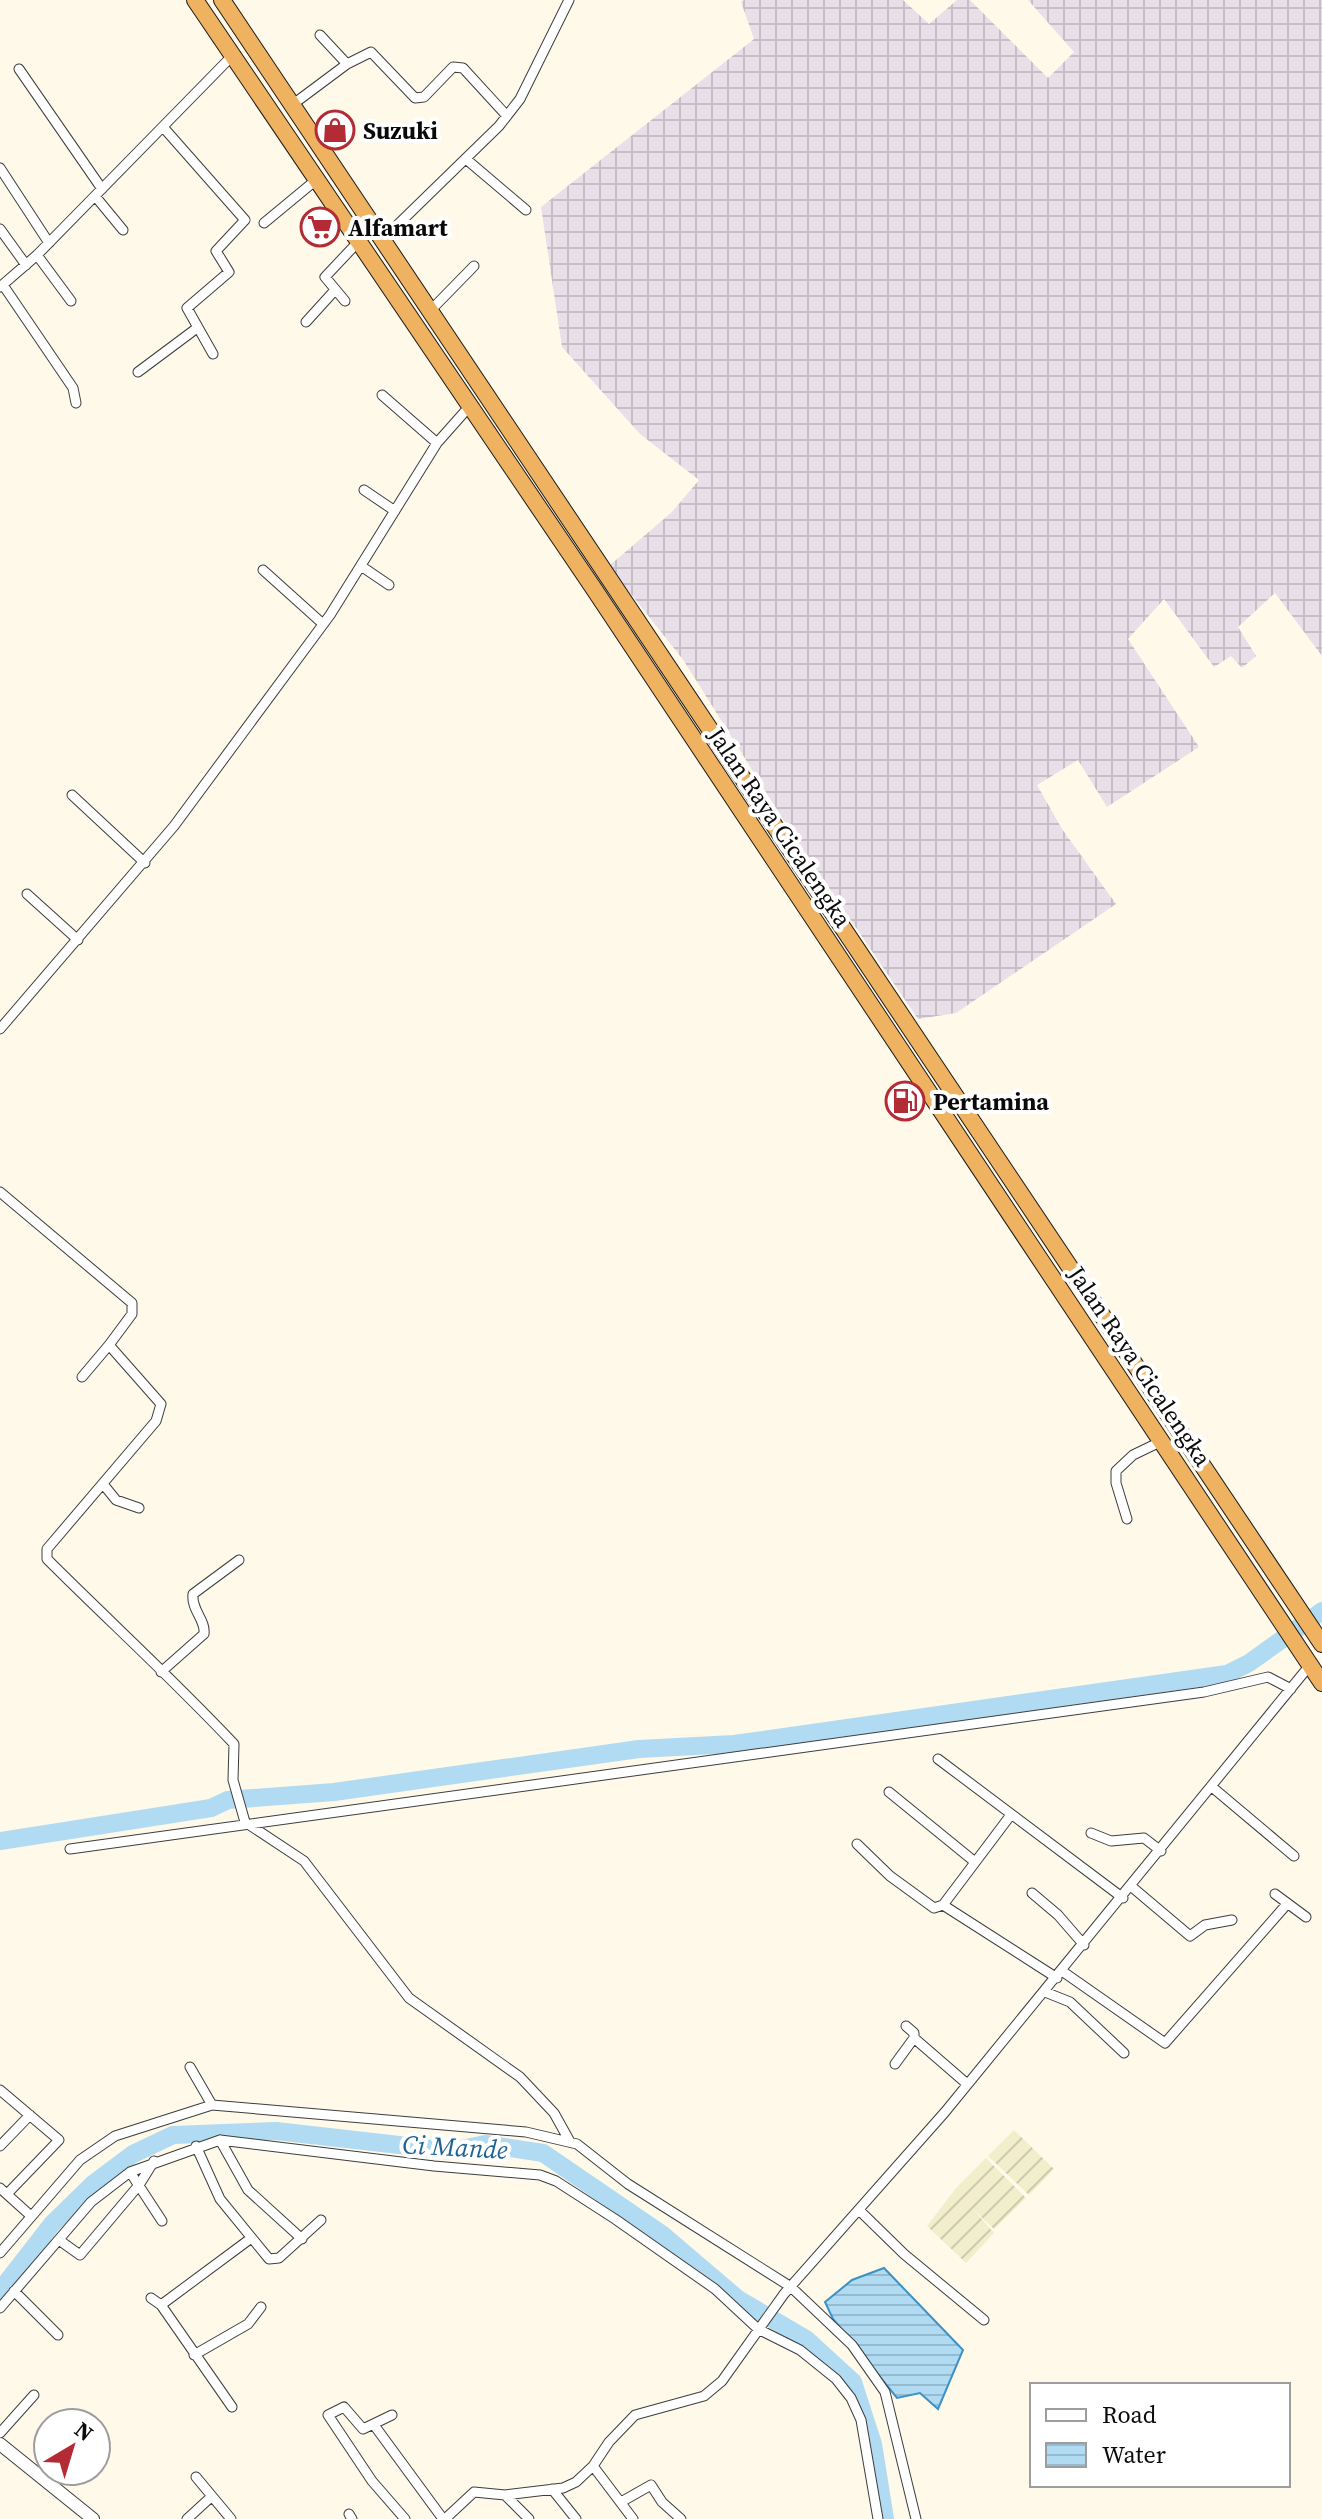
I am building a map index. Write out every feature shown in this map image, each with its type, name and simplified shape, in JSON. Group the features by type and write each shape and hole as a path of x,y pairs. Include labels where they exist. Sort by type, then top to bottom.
{"highway":[{"name":"Jalan Raya Cicalengka","path":"195,0 398,305 594,589 1322,1683"},
{"name":"Jalan Raya Cicalengka","path":"222,0 1322,1644"},
{"path":"398,305 418,292"}],"street":[{"path":"382,240 507,116 520,99 569,0"},
{"path":"320,35 347,64"},
{"path":"292,105 347,64 371,52 419,99 458,66 507,116"},
{"path":"76,403 73,388 2,286 49,243 232,56"},
{"path":"19,69 123,230"},
{"path":"163,127 245,220 216,251 229,272 187,308 213,354"},
{"path":"466,159 526,210"},
{"path":"0,168 49,243"},
{"path":"264,223 316,180"},
{"path":"0,229 26,265"},
{"path":"345,301 325,277 358,242"},
{"path":"37,255 71,301"},
{"path":"430,311 474,266"},
{"path":"306,322 335,290"},
{"path":"138,372 197,328"},
{"path":"382,395 437,443"},
{"path":"0,1029 145,863 323,624 437,443 468,408"},
{"path":"364,490 395,511"},
{"path":"361,566 389,585"},
{"path":"263,570 323,624"},
{"path":"72,795 145,863"},
{"path":"27,894 78,940"},
{"path":"0,1192 132,1303 132,1314 82,1377"},
{"path":"109,1345 161,1404 156,1421 45,1553 161,1672 198,1703 234,1744 233,1774 244,1821 304,1861 409,1998 520,2077 554,2113 569,2140"},
{"path":"1127,1519 1116,1483 1116,1471 1133,1455 1162,1441"},
{"path":"103,1484 116,1500 139,1508"},
{"path":"161,1672 204,1634 193,1594 239,1560"},
{"path":"374,2425 444,2519 471,2493 505,2495 552,2489 576,2482 635,2415 704,2396 717,2387 788,2291 860,2211 1045,1992 1310,1665"},
{"path":"70,1849 244,1821 1204,1692 1265,1677 1291,1689"},
{"path":"938,1759 1123,1898"},
{"path":"1212,1787 1294,1856"},
{"path":"889,1792 975,1862"},
{"path":"943,1905 1010,1816"},
{"path":"1091,1833 1111,1841 1144,1838 1161,1851"},
{"path":"857,1844 931,1907 943,1905 1165,2043 1287,1904"},
{"path":"1132,1887 1190,1936 1216,1920 1232,1920"},
{"path":"1032,1893 1058,1915 1084,1945"},
{"path":"1275,1894 1306,1917"},
{"path":"1045,1992 1070,2002 1124,2053"},
{"path":"906,2026 914,2033 914,2038 966,2083"},
{"path":"895,2064 914,2038"},
{"path":"190,2067 212,2105"},
{"path":"0,2090 57,2137 59,2143 4,2191 31,2216"},
{"path":"0,2253 80,2160 115,2136 212,2105 526,2132 569,2140 788,2291 852,2345 885,2392 898,2435 916,2519"},
{"path":"0,2146 30,2115"},
{"path":"220,2140 248,2190 302,2239"},
{"path":"0,2308 91,2202 130,2172 220,2140 434,2166 540,2175 588,2200 715,2289 759,2328 818,2362 851,2398 861,2420 878,2519"},
{"path":"196,2146 220,2199 250,2239 272,2260 302,2239 321,2220"},
{"path":"59,2240 80,2255 139,2185 154,2161"},
{"path":"130,2172 162,2221"},
{"path":"860,2211 904,2254 984,2320"},
{"path":"161,2305 250,2239"},
{"path":"14,2291 58,2335"},
{"path":"151,2298 161,2305 232,2407"},
{"path":"194,2355 248,2324 261,2307"},
{"path":"0,2433 34,2395"},
{"path":"392,2415 363,2429 344,2407 328,2415 372,2481 405,2519"},
{"path":"0,2444 89,2518"},
{"path":"593,2466 633,2519"},
{"path":"196,2477 231,2519"},
{"path":"621,2502 651,2485 662,2502 681,2519"},
{"path":"552,2489 576,2519"},
{"path":"505,2495 529,2519"},
{"path":"187,2519 211,2497"}],"shaded area":[{"path":"903,0 929,24 957,0 970,0 1048,78 1074,52 1028,0 1322,0 1322,656 1275,593 1238,627 1256,656 1242,668 1231,656 1214,667 1164,599 1128,639 1199,747 1107,807 1078,760 1037,785 1062,829 1116,904 956,1013 918,1019 791,832 684,661 609,566 672,512 699,480 640,434 562,347 541,207 754,39 741,2"},
{"path":"1014,2130 1054,2169 1029,2195 988,2156"},
{"path":"986,2158 1026,2198 994,2229 973,2209 994,2233 966,2263 927,2226 956,2188"}],"water":[{"path":"884,2268 963,2350 938,2409 920,2393 897,2398 833,2319 825,2302 852,2280"}],"waterway":[{"path":"0,1841 211,1808 228,1800 334,1792 639,1749 734,1744 1227,1674 1249,1663 1322,1611"},
{"name":"Ci Mande","path":"0,2291 52,2224 93,2184 133,2154 173,2135 276,2131 452,2151 485,2144 543,2153 663,2235 738,2299 806,2339 853,2382 873,2444 885,2519"}],"place":[{"name":"Suzuki","path":"335,130"},
{"name":"Alfamart","path":"320,227"},
{"name":"Pertamina","path":"905,1101"}]}
